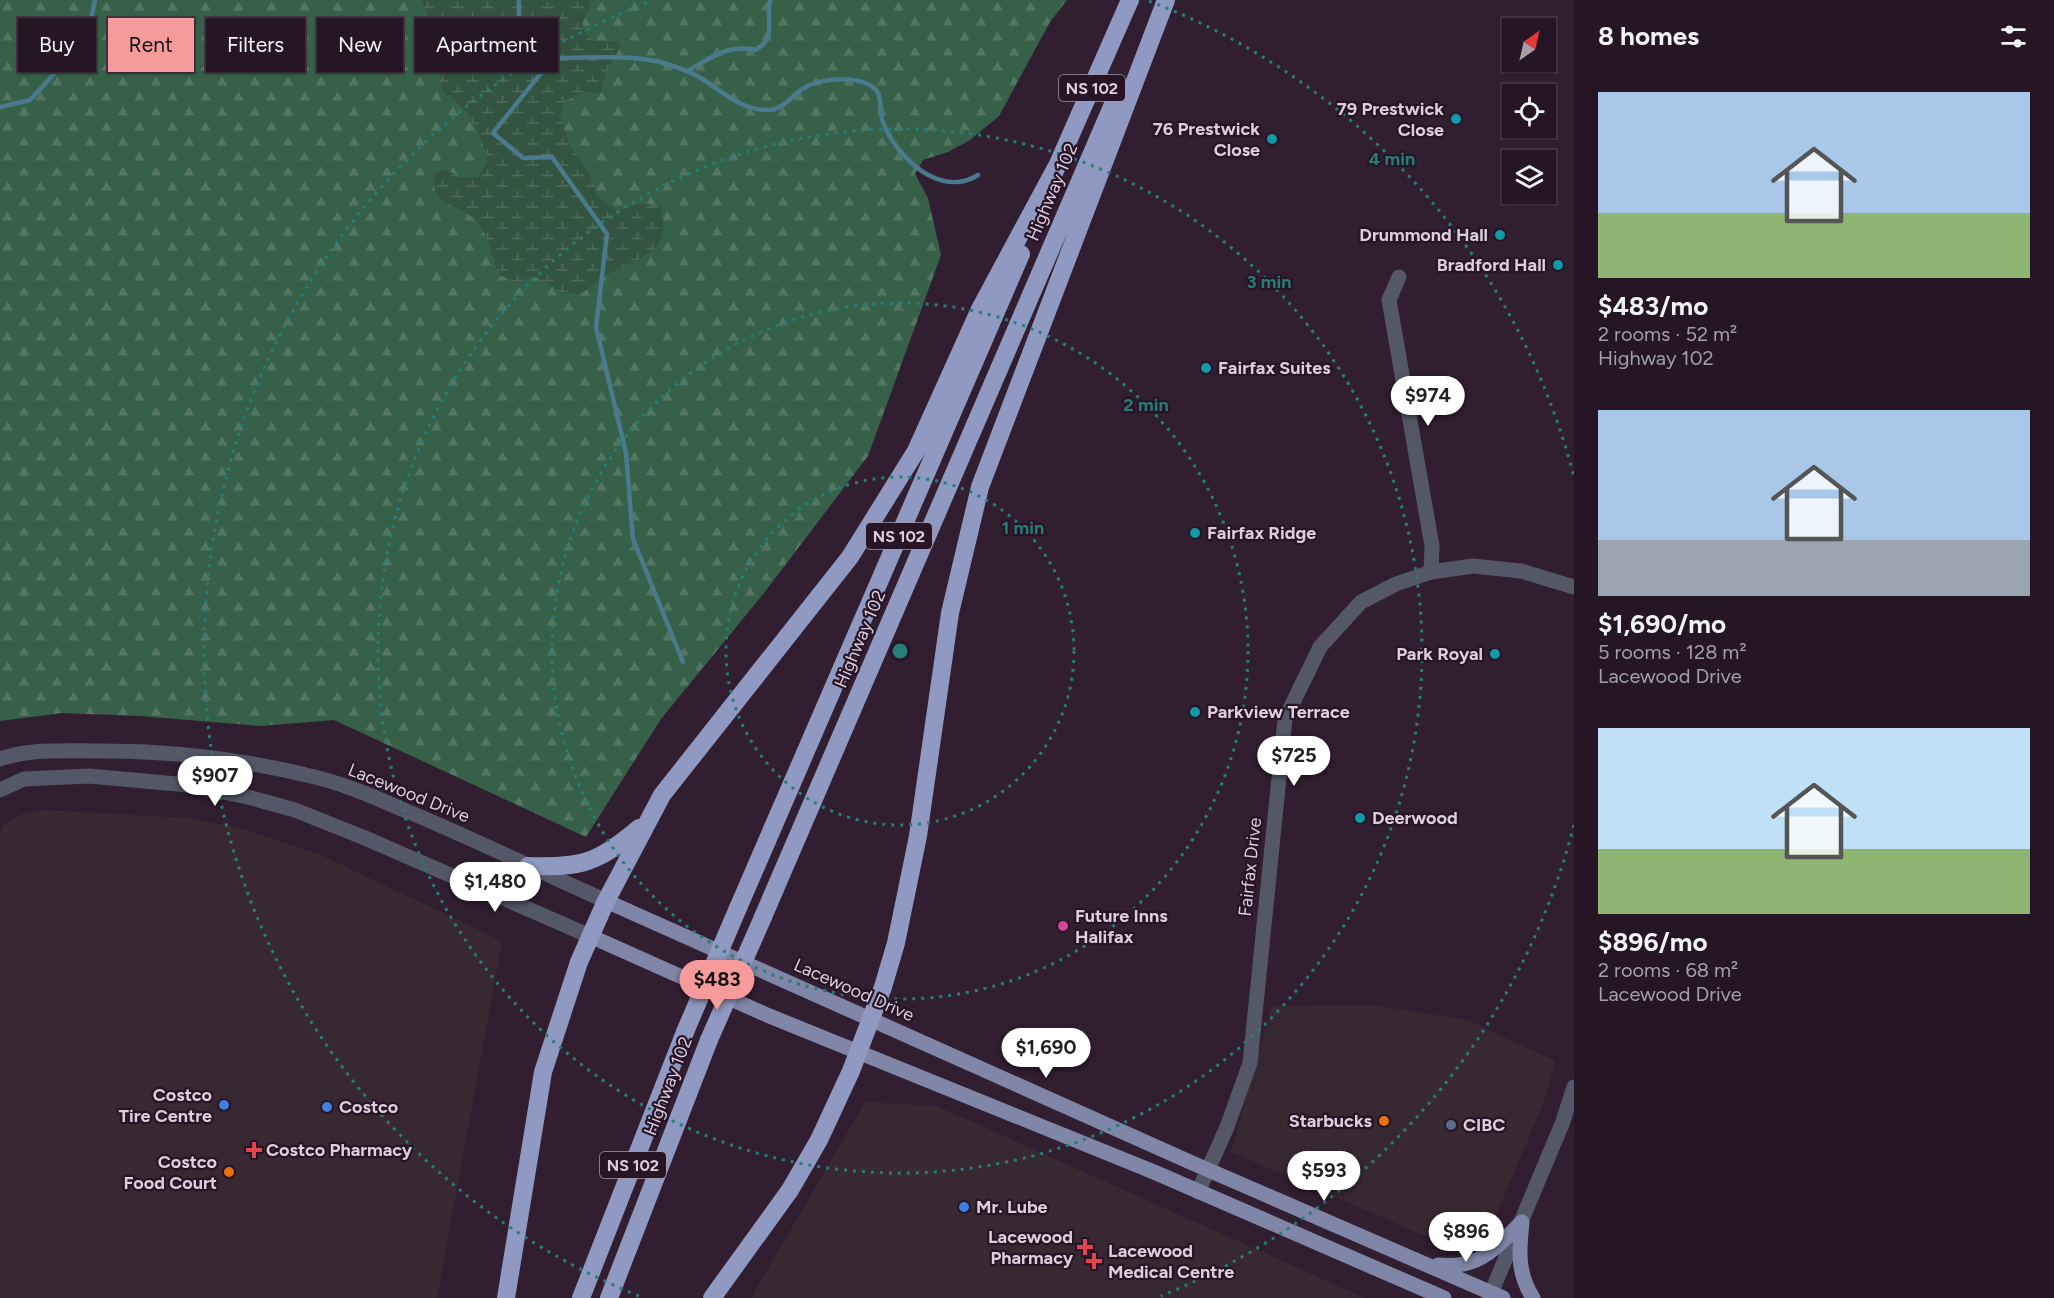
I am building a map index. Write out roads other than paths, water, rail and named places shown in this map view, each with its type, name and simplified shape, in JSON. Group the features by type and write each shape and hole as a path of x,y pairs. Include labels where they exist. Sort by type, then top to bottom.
{"highway":[{"name":"Highway 102","path":"581,1298 685,1032 1130,0"},
{"name":"Highway 102","path":"609,1298 709,1040 1158,0"},
{"path":"712,1298 790,1190 824,1130 871,1019 896,943 918,836 950,613 980,487 1166,0"},
{"path":"506,1298 543,1072 590,936 606,901 662,795 850,557 916,451 980,309 1058,164"},
{"path":"528,866 566,868 585,863 611,852 647,821"}],"main road":[{"name":"Lacewood Drive","path":"606,901 1494,1296"},
{"path":"590,936 709,990 1198,1192 1444,1298"},
{"path":"1426,1264 1454,1266 1473,1263 1493,1250 1522,1222"},
{"path":"1522,1222 1519,1256 1521,1272 1533,1298"},
{"path":"1412,1283 1429,1298"}],"street":[{"path":"1399,277 1389,300 1432,546 1431,572"},
{"name":"Fairfax Drive","path":"1198,1192 1250,1063 1285,719 1320,647 1361,602 1396,584 1431,572 1473,566 1521,571 1574,587"},
{"name":"Lacewood Drive","path":"0,759 44,751 119,751 194,756 307,775 356,790 420,816 606,901"},
{"path":"4,787 24,779 48,776 89,776 188,784 248,796 295,810 365,838 590,936"},
{"path":"1494,1296 1562,1124 1574,1087"}],"waterway":[{"path":"0,107 30,100 87,38 95,0"},
{"path":"519,0 519,25 553,58 493,133 523,158 552,157 607,234 596,327 626,453 633,539 683,662"},
{"path":"687,71 719,53 736,49 756,50 763,45 769,34 770,0"},
{"path":"558,58 611,57 655,61 691,73 735,101 760,110 780,107 804,88 819,82 837,79 863,82 878,92 883,122 889,135 898,148 921,171 949,182 964,181 978,175"}],"place":[{"name":"79 Prestwick Close","path":"1456,119"},
{"name":"76 Prestwick Close","path":"1272,139"},
{"name":"Drummond Hall","path":"1500,235"},
{"name":"Bradford Hall","path":"1558,265"},
{"name":"Fairfax Suites","path":"1206,368"},
{"name":"Fairfax Ridge","path":"1195,533"},
{"name":"Park Royal","path":"1495,654"},
{"name":"Parkview Terrace","path":"1195,712"},
{"name":"Deerwood","path":"1360,818"},
{"name":"Future Inns Halifax","path":"1063,926"},
{"name":"Costco Tire Centre","path":"224,1105"},
{"name":"Costco","path":"327,1107"},
{"name":"Starbucks","path":"1384,1121"},
{"name":"CIBC","path":"1451,1125"},
{"name":"Costco Pharmacy","path":"254,1150"},
{"name":"Costco Food Court","path":"229,1172"},
{"name":"Mr. Lube","path":"964,1207"},
{"name":"Lacewood Pharmacy","path":"1085,1247"},
{"name":"Lacewood Medical Centre","path":"1094,1261"}]}
